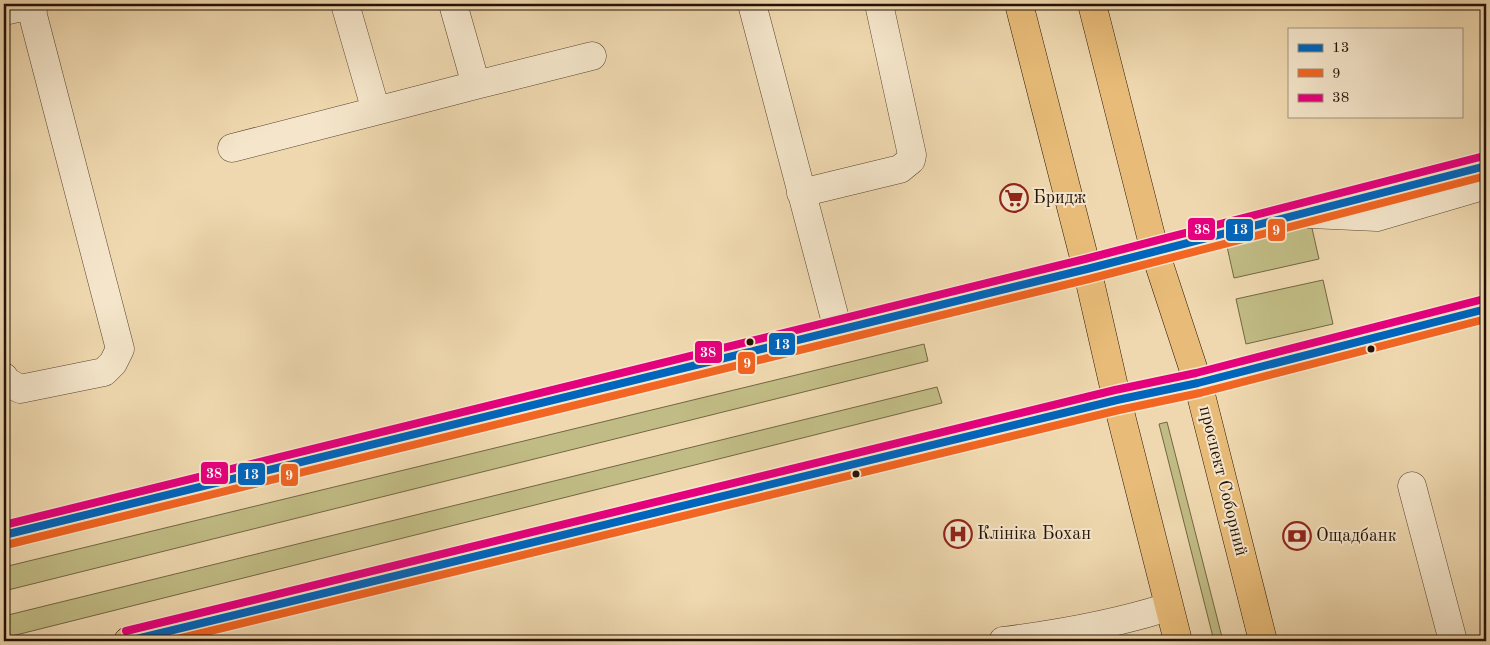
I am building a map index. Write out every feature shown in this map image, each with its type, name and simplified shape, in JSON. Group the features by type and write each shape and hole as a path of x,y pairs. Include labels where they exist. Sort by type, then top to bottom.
{"main road":[{"path":"1019,4 1087,269 1116,400 1178,641"},
{"name":"проспект Соборний","path":"1092,4 1155,252 1198,383 1263,641"},
{"path":"4,535 1087,269 1486,166"},
{"path":"128,641 1116,400 1198,383 1486,309"}],"street":[{"path":"4,11 32,4 120,349 113,363 104,372 20,390 6,381 4,377"},
{"path":"345,4 376,111"},
{"path":"452,4 476,85"},
{"path":"752,4 838,330"},
{"path":"801,193 900,168 911,160 912,155 879,4"},
{"path":"232,148 592,56"},
{"path":"1302,214 1377,217 1486,185"},
{"path":"1412,486 1453,641"},
{"path":"1002,641 1047,635 1142,615 1168,607"}],"shaded area":[{"path":"1311,224 1319,259 1234,278 1226,242"},
{"path":"1323,280 1333,324 1246,344 1236,299"},
{"path":"924,344 928,361 4,591 4,567"},
{"path":"937,387 942,403 4,638 4,616"},
{"path":"1167,422 1223,641 1214,641 1159,424"}],"transit line":[{"name":"38","path":"4,525 1085,259 1484,156"},
{"name":"13","path":"4,535 1087,269 1486,166"},
{"name":"9","path":"6,545 1089,279 1486,176"},
{"name":"38","path":"126,631 1115,390 1196,373 1484,299"},
{"name":"13","path":"128,641 1117,400 1198,383 1486,309"},
{"name":"9","path":"169,641 1119,410 1200,393 1486,319"}],"place":[{"name":"Бридж","path":"1014,198"},
{"name":"Клініка Бохан","path":"958,534"},
{"name":"Ощадбанк","path":"1297,536"}]}
